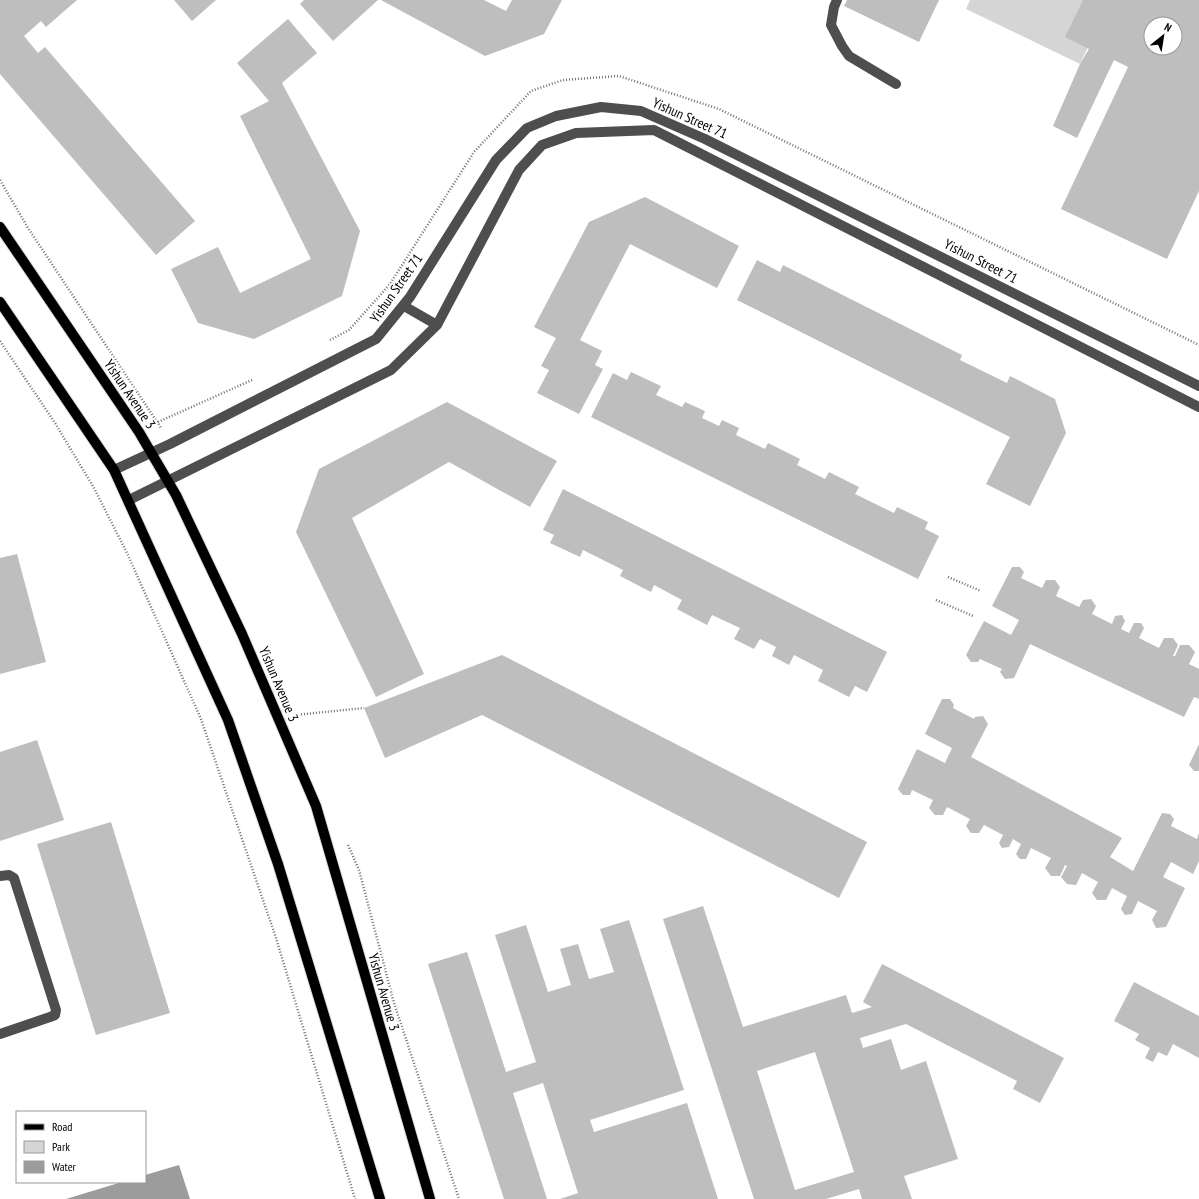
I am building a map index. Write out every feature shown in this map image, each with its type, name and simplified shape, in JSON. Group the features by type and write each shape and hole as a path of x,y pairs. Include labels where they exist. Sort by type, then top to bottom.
{"main road":[{"name":"Yishun Avenue 3","path":"0,227 139,432 167,481 242,634 316,806 430,1199"},
{"path":"0,302 114,470 129,500 228,720 278,864 380,1199"}],"street":[{"path":"837,0 834,7 832,25 842,46 849,56 896,84"},
{"name":"Yishun Street 71","path":"114,470 151,453 376,339 404,306 496,160 527,128 556,116 601,107 641,111 705,139 1199,386"},
{"name":"Yishun Street 71","path":"129,500 391,370 437,325 519,170 542,145 576,133 654,130 1199,407"},
{"path":"404,306 437,325"},
{"path":"1123,368 1130,351"},
{"path":"0,876 9,875 14,878 56,1010 55,1015 0,1034"}],"path":[{"path":"324,344 349,330 390,284 474,152 531,91 563,80 619,76 719,108 1199,345"},
{"path":"0,180 28,228 158,422 258,378"},
{"path":"0,342 55,423 94,488 127,553 201,719 276,938 355,1199"},
{"path":"948,577 981,591"},
{"path":"936,600 972,616"},
{"path":"279,722 291,716 364,708"}],"green space":[{"path":"970,0 1110,0 1080,64 966,9"}],"water":[{"path":"179,1165 190,1199 66,1199 119,1183 146,1183 146,1175"}],"building":[{"path":"0,0 77,0 46,27 41,21 24,36 38,53 45,47 195,221 156,255 0,74"},
{"path":"174,0 216,0 192,21"},
{"path":"304,0 378,0 333,41 300,4"},
{"path":"381,0 484,0 506,11 512,0 562,0 544,34 485,56"},
{"path":"847,0 939,0 919,42 844,6"},
{"path":"1083,0 1199,0 1199,191 1167,259 1061,209 1128,67 1114,60 1077,138 1053,126 1080,64 1089,49 1065,37"},
{"path":"288,19 317,53 282,83 360,231 342,296 254,339 198,323 171,269 218,247 240,293 311,259 240,116 269,101 237,63"},
{"path":"645,197 739,246 717,288 630,244 580,340 602,351 595,365 603,369 579,414 537,393 549,370 541,366 556,338 534,327 589,222"},
{"path":"757,260 780,272 783,265 962,355 960,360 1007,383 1010,376 1055,399 1066,433 1030,506 986,484 1010,437 737,300"},
{"path":"631,372 661,386 656,395 682,407 685,402 705,411 702,418 719,426 722,420 739,428 736,435 765,449 768,443 800,459 797,465 825,479 829,472 859,487 855,494 894,513 897,507 928,522 925,529 939,536 918,579 591,417 613,373 627,380"},
{"path":"447,402 557,461 530,507 449,462 352,518 424,674 376,697 296,532 319,469"},
{"path":"563,489 887,652 867,692 855,686 849,697 818,681 823,670 794,655 789,665 772,656 776,647 760,639 754,649 734,639 740,628 712,615 707,625 677,609 682,600 654,585 651,592 620,576 623,570 583,550 580,557 550,543 554,535 543,530"},
{"path":"17,554 46,662 0,674 0,558"},
{"path":"1012,567 1020,567 1024,572 1021,578 1042,588 1046,580 1055,580 1060,587 1056,596 1079,607 1083,600 1091,599 1096,606 1092,614 1112,624 1115,616 1122,615 1125,621 1121,629 1129,633 1134,623 1141,623 1144,628 1139,638 1159,648 1164,638 1173,638 1178,645 1173,656 1175,656 1180,645 1189,645 1195,652 1189,664 1199,669 1199,699 1194,697 1184,717 1030,644 1014,678 1005,679 1000,672 1002,669 980,659 978,662 971,662 966,655 984,621 1011,635 1019,620 992,606"},
{"path":"502,655 867,842 839,898 482,715 385,758 364,708"},
{"path":"942,699 950,699 954,705 953,708 974,719 975,717 983,716 988,724 971,757 1122,838 1110,857 1133,871 1162,813 1170,814 1174,819 1171,826 1197,839 1199,833 1199,861 1193,874 1171,862 1163,877 1185,888 1166,927 1156,928 1152,920 1157,911 1138,901 1132,914 1125,915 1121,909 1127,896 1112,888 1106,900 1097,900 1092,893 1098,882 1082,873 1076,885 1067,884 1061,877 1067,866 1065,865 1060,876 1051,876 1045,868 1051,858 1031,848 1026,859 1020,859 1016,854 1021,844 1013,839 1009,847 1002,848 999,843 1003,835 984,825 979,833 971,833 966,826 970,819 947,807 943,815 935,815 929,808 933,800 912,790 910,795 903,795 898,789 917,749 945,763 952,748 925,734"},
{"path":"37,740 64,820 0,841 0,752"},
{"path":"1199,744 1199,771 1194,771 1189,765"},
{"path":"111,822 170,1013 96,1035 37,844"},
{"path":"703,906 743,1027 846,995 852,1013 872,1007 863,1002 882,964 1064,1058 1040,1103 1013,1089 1017,1081 906,1024 860,1038 863,1048 891,1039 901,1070 926,1061 958,1159 904,1176 912,1199 862,1199 859,1189 826,1199 754,1199 663,919","holes":["815,1052 854,1172 795,1190 757,1071"]},
{"path":"629,920 684,1090 590,1120 594,1132 687,1103 718,1199 560,1199 578,1193 543,1083 513,1093 547,1199 504,1199 428,964 467,952 506,1072 536,1062 495,935 526,925 548,992 571,985 560,949 578,944 589,979 614,972 600,929"},
{"path":"1134,982 1199,1016 1199,1058 1173,1044 1167,1056 1158,1052 1153,1062 1145,1058 1150,1048 1135,1040 1139,1034 1114,1021"}]}
